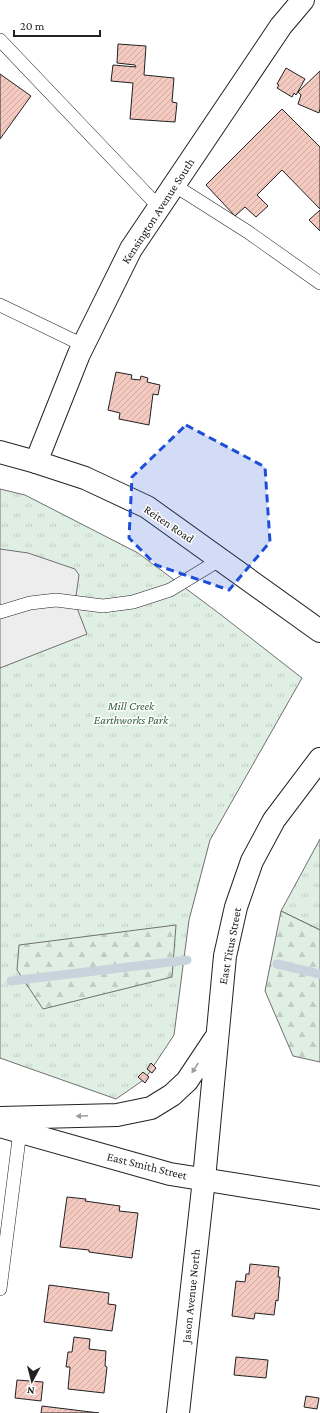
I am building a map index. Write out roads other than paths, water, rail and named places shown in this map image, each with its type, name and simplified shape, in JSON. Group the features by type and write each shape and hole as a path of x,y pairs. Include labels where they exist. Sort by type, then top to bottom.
{"street":[{"name":"Kensington Avenue South","path":"36,462 83,345 131,249 280,26 303,0"},
{"name":"Reiten Road","path":"0,452 85,478 147,507 320,631"},
{"name":"East Titus Street","path":"204,1179 225,956 236,907 252,861 274,820 320,759"},
{"path":"0,1118 117,1115 151,1108 172,1095 187,1081 217,1036"},
{"name":"East Smith Street","path":"10,1129 170,1174 320,1198"},
{"name":"Jason Avenue North","path":"178,1413 204,1179"}],"lane":[{"path":"0,40 159,207"},
{"path":"174,185 248,232 320,283"},
{"path":"0,305 83,345"},
{"path":"0,612 30,604 56,600 103,606 133,602 170,590 221,559"},
{"path":"0,1289 10,1129"}],"waterway":[{"path":"11,981 187,960"},
{"path":"277,964 320,974"}],"park label":[{"name":"Mill Creek Earthworks Park","path":"131,713"}]}
